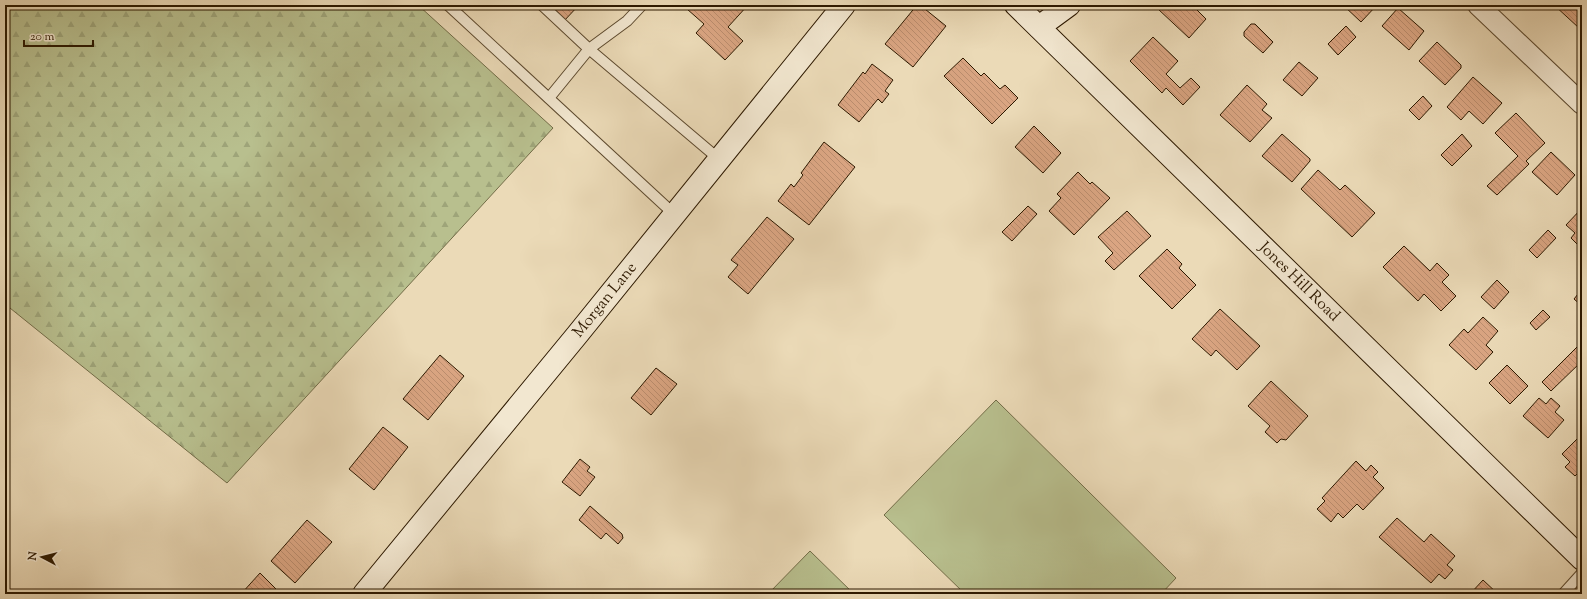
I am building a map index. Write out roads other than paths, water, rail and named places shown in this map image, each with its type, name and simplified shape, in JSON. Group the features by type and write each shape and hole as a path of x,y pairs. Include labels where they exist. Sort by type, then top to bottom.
{"street":[{"name":"Morgan Lane","path":"364,594 720,160 844,5"},
{"name":"Jones Hill Road","path":"1016,5 1582,559"},
{"path":"1039,27 1069,5"},
{"path":"1478,5 1582,104"}],"lane":[{"path":"448,5 675,215"},
{"path":"542,5 590,49 720,160"},
{"path":"549,98 590,49 627,21 642,5"},
{"path":"1563,594 1582,573"}]}
